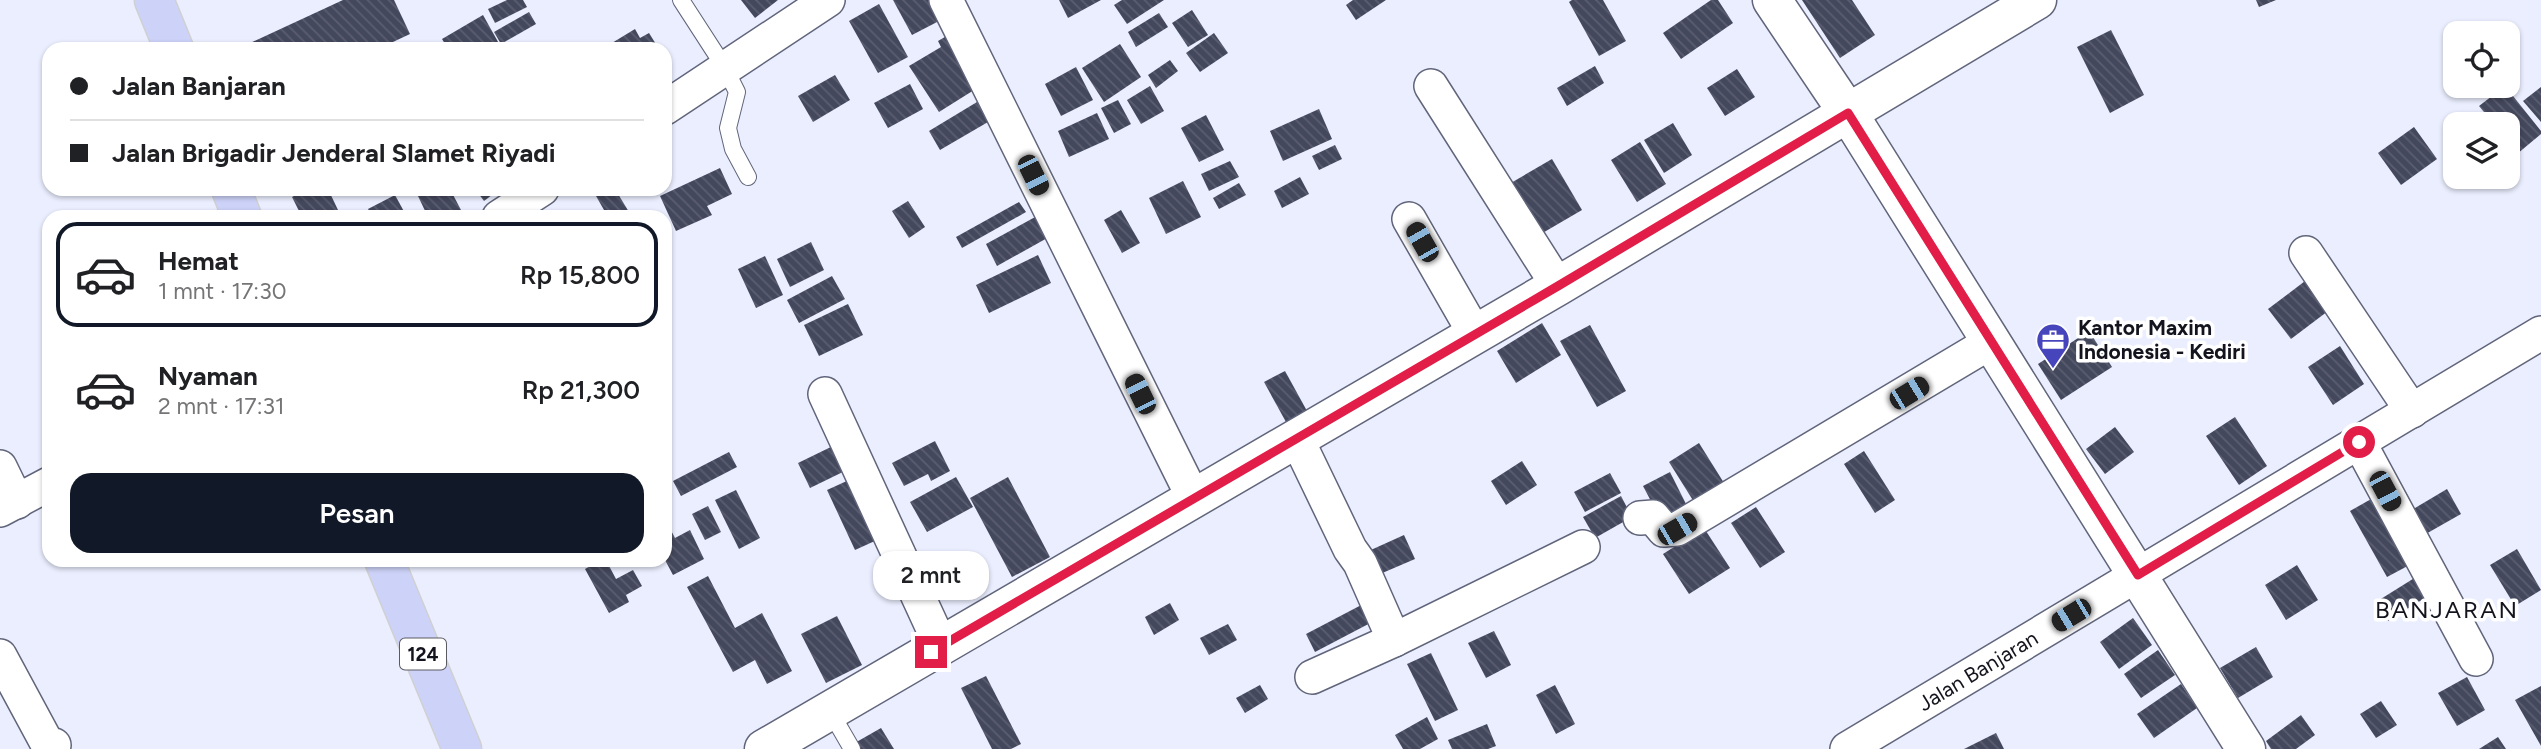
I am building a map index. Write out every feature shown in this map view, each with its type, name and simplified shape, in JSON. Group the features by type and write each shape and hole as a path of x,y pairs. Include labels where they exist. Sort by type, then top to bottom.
{"main road":[{"path":"154,0 171,42"},
{"name":"124","path":"387,567 462,749"}],"street":[{"path":"672,103 828,0"},
{"path":"946,0 1194,499"},
{"path":"1772,0 1848,113 2246,749"},
{"path":"764,749 1558,286 2037,0"},
{"path":"1431,86 1558,286"},
{"path":"510,210 531,196"},
{"path":"1409,219 1475,334"},
{"path":"2306,253 2412,411"},
{"path":"1640,518 1653,517 1664,530 1677,529 1991,342"},
{"name":"Jalan Banjaran","path":"1847,749 2359,442 2538,343"},
{"path":"825,394 942,646"},
{"path":"1297,439 1350,549 1360,563 1394,640"},
{"path":"2359,442 2476,659"},
{"path":"0,467 8,506 42,488"},
{"path":"1312,677 1394,640 1583,547"},
{"path":"0,656 48,745 54,744"}],"lane":[{"path":"681,0 725,68 737,92 728,128 733,149 748,177"},
{"path":"830,711 852,749"}],"building":[{"path":"343,0 394,0 410,34 393,42 252,42"},
{"path":"507,0 523,0 527,7 495,23 488,9"},
{"path":"741,0 778,0 755,18"},
{"path":"893,0 928,0 939,21 912,35"},
{"path":"1059,0 1101,0 1068,18"},
{"path":"1122,0 1164,0 1127,24 1114,5"},
{"path":"1353,0 1386,0 1356,20 1346,5"},
{"path":"1603,0 1626,41 1599,56 1569,2"},
{"path":"1711,0 1718,0 1733,23 1681,59 1663,33"},
{"path":"1802,0 1852,0 1875,35 1840,58"},
{"path":"2256,0 2276,0 2259,7"},
{"path":"879,4 908,57 878,73 849,21"},
{"path":"1192,10 1208,35 1188,47 1172,23"},
{"path":"529,12 536,24 504,42 500,42 494,32"},
{"path":"1159,13 1168,27 1136,47 1128,32"},
{"path":"483,15 498,42 444,42 442,39"},
{"path":"635,29 640,38 649,33 655,42 614,42"},
{"path":"2111,30 2144,95 2110,113 2077,47"},
{"path":"1214,33 1228,53 1200,72 1186,53"},
{"path":"950,34 982,85 939,112 909,66 941,47 938,41"},
{"path":"1120,44 1141,77 1104,102 1082,68"},
{"path":"1170,60 1178,71 1156,88 1148,75"},
{"path":"1595,66 1604,83 1567,106 1557,88"},
{"path":"1076,67 1093,100 1061,116 1045,84"},
{"path":"1737,69 1755,97 1725,116 1707,88"},
{"path":"835,75 850,100 813,122 798,96"},
{"path":"910,84 923,109 888,128 874,103"},
{"path":"1150,86 1164,111 1141,124 1127,100"},
{"path":"2541,87 2541,122 2523,101"},
{"path":"2489,98 2515,98 2541,134 2520,152 2520,112 2484,112 2479,106"},
{"path":"1118,100 1131,124 1114,133 1101,108"},
{"path":"977,102 988,122 940,150 929,131"},
{"path":"1319,109 1332,139 1283,161 1270,131"},
{"path":"1097,113 1109,139 1069,157 1058,131"},
{"path":"1206,115 1224,150 1199,162 1181,128"},
{"path":"1673,123 1692,155 1664,173 1644,140"},
{"path":"2414,127 2437,159 2401,185 2378,153"},
{"path":"1640,142 1666,184 1637,202 1611,160"},
{"path":"1335,145 1342,159 1319,170 1312,156"},
{"path":"1552,159 1582,210 1534,238 1504,187"},
{"path":"1230,161 1239,177 1209,191 1201,174"},
{"path":"720,168 732,194 707,206 712,215 676,231 672,222 672,210 666,210 660,196 672,196 672,190"},
{"path":"1300,177 1309,194 1282,208 1274,191"},
{"path":"1183,181 1201,217 1166,234 1149,198"},
{"path":"1239,183 1246,195 1219,209 1213,198"},
{"path":"331,196 338,210 298,210 292,197"},
{"path":"396,196 403,210 368,210"},
{"path":"418,196 454,196 461,210 425,210"},
{"path":"596,196 619,196 628,210 604,210"},
{"path":"908,201 925,227 909,238 892,211"},
{"path":"1019,202 1026,212 962,248 956,237"},
{"path":"1121,210 1140,243 1122,253 1104,220"},
{"path":"1037,216 1049,237 997,266 986,244"},
{"path":"811,242 824,270 790,287 777,259"},
{"path":"1038,255 1051,283 989,313 976,285"},
{"path":"765,256 783,295 756,308 738,269"},
{"path":"832,276 845,299 799,323 787,300"},
{"path":"2309,278 2332,308 2291,339 2268,309"},
{"path":"848,304 863,335 819,356 804,325"},
{"path":"1542,323 1561,355 1516,383 1497,351"},
{"path":"1590,325 1626,391 1597,407 1560,341"},
{"path":"2089,331 2112,367 2061,400 2038,364"},
{"path":"2340,346 2364,384 2333,405 2308,367"},
{"path":"1285,371 1307,411 1286,422 1264,382"},
{"path":"2235,417 2267,466 2239,485 2206,436"},
{"path":"2115,427 2134,452 2105,474 2086,449"},
{"path":"935,441 950,471 931,481 928,474 904,486 892,463"},
{"path":"1699,443 1724,483 1694,502 1669,462"},
{"path":"837,444 849,469 810,488 798,463"},
{"path":"1864,451 1895,500 1875,513 1844,464"},
{"path":"729,452 737,467 681,496 673,481"},
{"path":"1522,461 1537,485 1506,505 1491,481"},
{"path":"1670,472 1689,510 1663,524 1643,486"},
{"path":"1610,473 1621,493 1585,512 1574,492"},
{"path":"956,477 973,507 927,532 910,502"},
{"path":"1008,477 1050,557 1012,577 970,498"},
{"path":"849,480 877,540 855,550 827,490"},
{"path":"2447,489 2461,514 2424,535 2410,511"},
{"path":"736,490 760,538 739,549 715,500"},
{"path":"2380,494 2417,561 2387,577 2350,511"},
{"path":"1621,496 1632,517 1595,538 1583,517"},
{"path":"708,506 721,532 705,540 692,514"},
{"path":"1756,507 1785,552 1760,568 1731,523"},
{"path":"1704,528 1730,568 1689,594 1663,554"},
{"path":"690,530 704,559 673,575 669,567 672,567 672,532 675,538"},
{"path":"1404,535 1415,559 1373,577 1362,554"},
{"path":"2517,549 2541,590 2515,606 2490,565"},
{"path":"2297,565 2318,600 2286,620 2265,585"},
{"path":"610,567 616,579 633,570 642,586 626,595 629,602 609,613 585,569"},
{"path":"708,576 735,628 762,613 792,671 767,684 755,660 733,672 687,587"},
{"path":"2416,577 2428,596 2388,621 2376,602"},
{"path":"1367,602 1376,620 1315,652 1306,634"},
{"path":"1170,603 1179,620 1154,635 1145,617"},
{"path":"837,616 862,665 826,683 801,634"},
{"path":"2133,618 2152,645 2119,669 2100,642"},
{"path":"1228,624 1237,640 1209,655 1200,638"},
{"path":"1494,631 1511,665 1486,678 1468,643"},
{"path":"2256,647 2273,677 2238,698 2220,668"},
{"path":"2158,650 2175,675 2141,698 2124,674"},
{"path":"1431,653 1458,710 1435,721 1407,664"},
{"path":"986,676 1021,744 1011,749 992,749 961,688"},
{"path":"2467,677 2485,710 2457,726 2438,693"},
{"path":"2181,684 2197,708 2154,738 2137,714"},
{"path":"1260,685 1268,699 1245,713 1236,698"},
{"path":"1555,685 1575,724 1556,734 1536,695"},
{"path":"2541,686 2541,746 2515,700"},
{"path":"2381,701 2397,725 2376,738 2360,714"},
{"path":"2301,715 2315,735 2296,749 2271,749 2266,741"},
{"path":"1427,717 1438,739 1420,749 1403,749 1395,735"},
{"path":"1487,724 1496,746 1488,749 1452,749 1448,740"},
{"path":"881,728 894,749 856,749 853,744"},
{"path":"1996,733 2004,749 1964,749"},
{"path":"2498,737 2506,749 2479,749"}],"place":[{"name":"Kantor Maxim Indonesia - Kediri","path":"2053,370"}],"district":[{"name":"BANJARAN","path":"2447,610"}],"route":[{"path":"931,652 1558,286 1848,113 2138,575 2359,442"}]}
